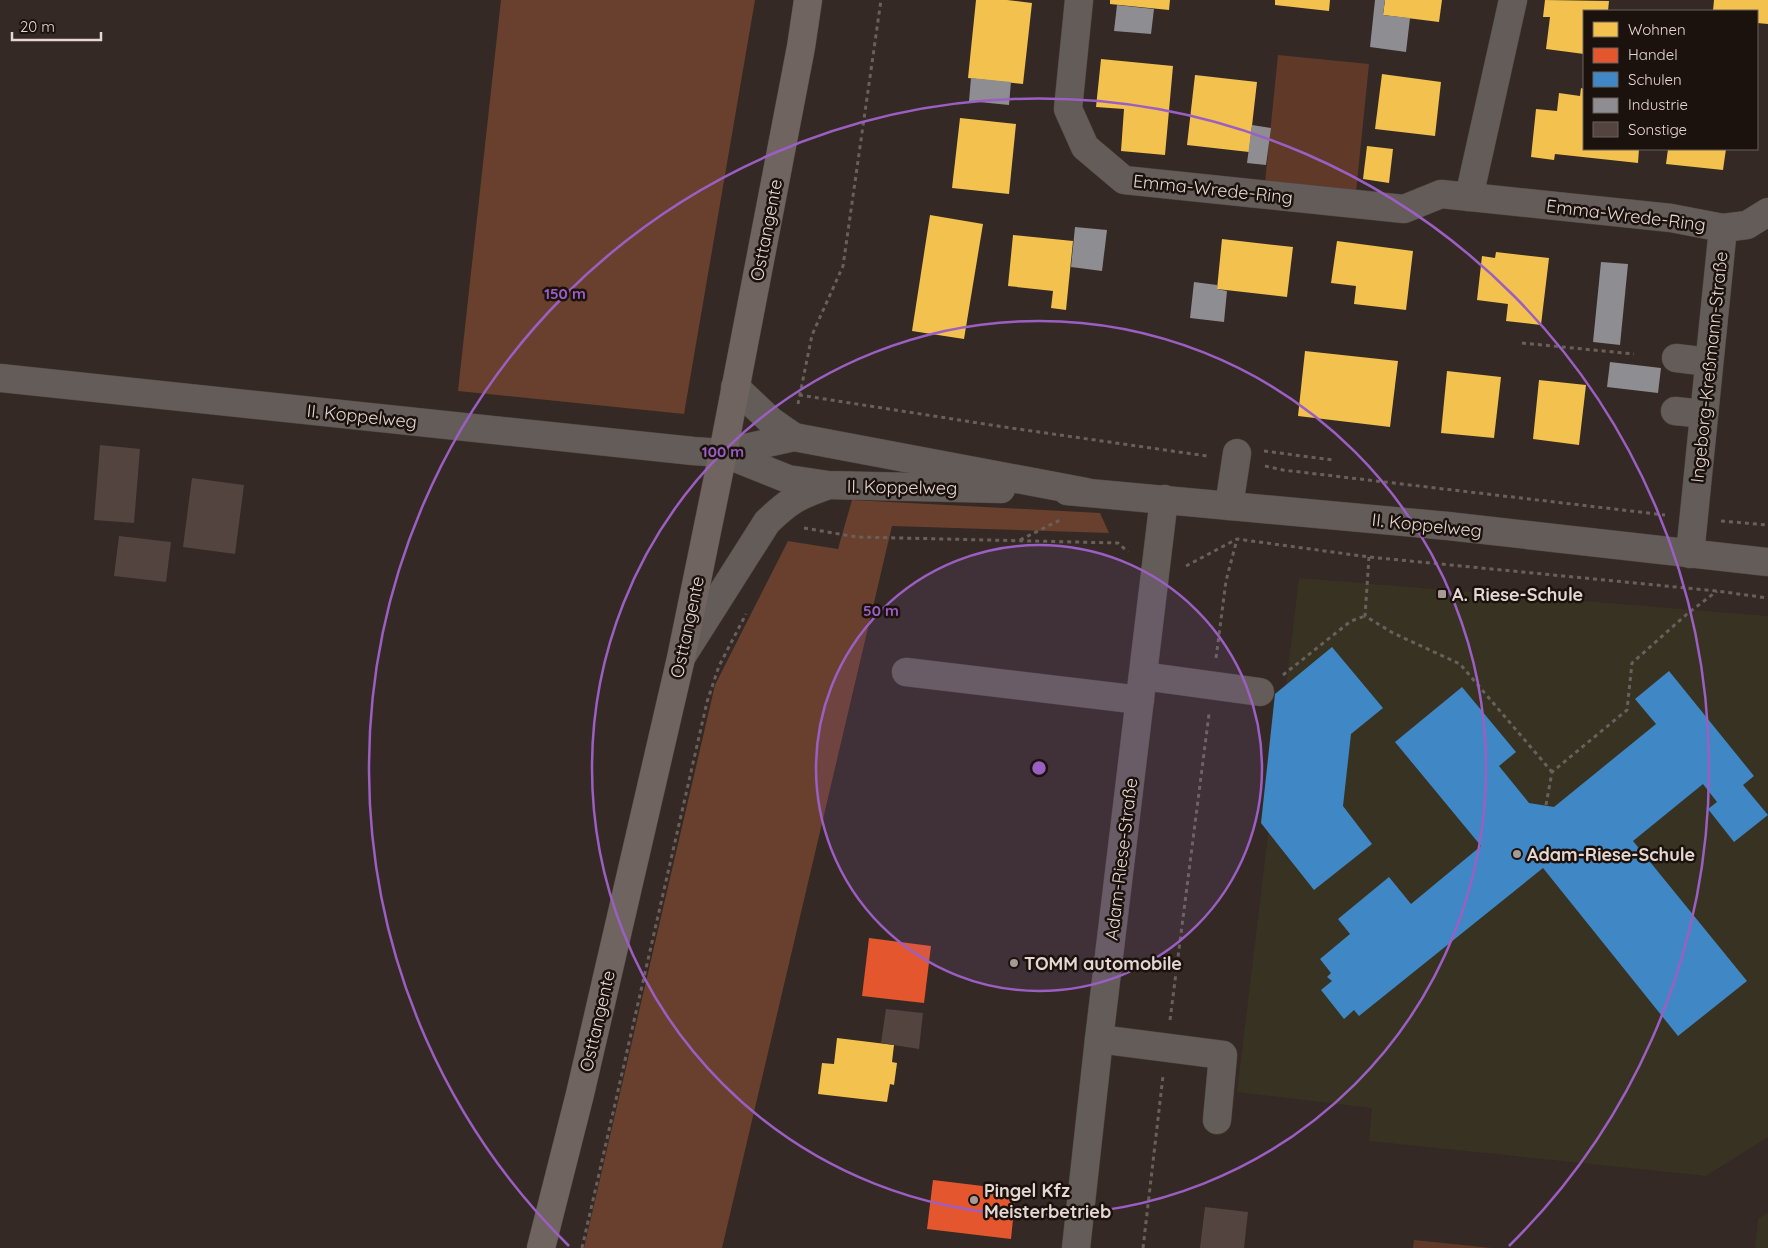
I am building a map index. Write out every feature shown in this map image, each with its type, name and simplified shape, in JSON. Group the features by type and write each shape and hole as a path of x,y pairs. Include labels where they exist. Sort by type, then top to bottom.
{"main road":[{"name":"Osttangente","path":"541,1248 580,1094 682,658 792,96 808,0"}],"street":[{"name":"Emma-Wrede-Ring","path":"1079,0 1068,110 1085,147 1124,180 1404,209 1441,194 1671,218 1724,228"},
{"path":"1469,197 1513,0"},
{"name":"Ingeborg-Kreßmann-Straße","path":"1690,554 1724,228 1747,225 1768,212"},
{"path":"1676,358 1710,362"},
{"name":"II. Koppelweg","path":"0,378 660,448 723,453 794,437 1086,492"},
{"name":"II. Koppelweg","path":"735,386 771,421 794,437"},
{"path":"1675,411 1704,414"},
{"name":"II. Koppelweg","path":"723,453 788,480 828,485 1086,492 1448,526 1768,562"},
{"path":"1239,507 1243,454"},
{"path":"682,658 768,522 785,505 800,495 828,485"},
{"name":"Adam-Riese-Straße","path":"1076,1248 1164,499"},
{"path":"906,672 992,684 1141,688 1212,686 1260,692"},
{"path":"1099,1040 1223,1055 1217,1120"}],"path":[{"path":"881,0 843,266 812,335 799,396 1004,427 1243,454 1333,460"},
{"path":"1522,342 1634,354"},
{"path":"1243,454 1283,470 1768,526"},
{"path":"1143,1248 1166,1048 1212,686 1226,581 1237,539 1239,507"},
{"path":"1019,540 1058,521 1067,522"},
{"path":"802,528 857,537 1118,542 1141,564 1157,569 1181,568 1237,539 1369,557 1717,591 1768,598"},
{"path":"1365,616 1369,557"},
{"path":"1546,805 1552,772 1627,710 1632,663 1687,614 1717,591"},
{"path":"582,1248 707,702 719,666 749,608"},
{"path":"1260,692 1351,621 1365,616"},
{"path":"1365,616 1393,633 1460,664 1552,772"}],"shaded area":[{"path":"501,0 755,0 684,414 458,391"},
{"path":"1278,55 1369,64 1356,192 1265,183"},
{"path":"852,500 1100,513 1109,533 892,526 722,1248 584,1248 715,685 788,541 838,549"},
{"name":"Adam-Riese-Schule","path":"1299,578 1768,616 1768,1137 1706,1176 1369,1141 1372,1108 1237,1092"},
{"path":"1768,1212 1768,1248 1755,1248 1758,1219"},
{"path":"1414,1240 1492,1248 1413,1248"}],"building: Wohnen":[{"path":"976,0 1007,0 1032,3 1023,84 968,78"},
{"path":"1110,0 1170,0 1169,10 1110,4"},
{"path":"1275,0 1330,0 1329,11 1275,5"},
{"path":"1385,0 1442,0 1439,22 1383,15"},
{"path":"1545,0 1609,1 1608,10 1583,10 1583,54 1546,49 1550,17 1543,17"},
{"path":"1714,0 1768,0 1768,24 1758,23 1758,10 1713,10"},
{"path":"1101,59 1173,66 1165,155 1121,151 1124,109 1096,107"},
{"path":"1382,74 1441,82 1435,136 1375,129"},
{"path":"1195,75 1257,82 1249,152 1187,145"},
{"path":"1581,88 1583,89 1583,150 1639,150 1638,163 1555,154 1554,160 1531,157 1536,109 1557,111 1559,93 1580,96"},
{"path":"960,118 1016,124 1009,194 952,188"},
{"path":"1367,146 1393,149 1389,183 1363,179"},
{"path":"1668,150 1726,150 1723,170 1666,164"},
{"path":"930,215 983,224 964,339 912,331"},
{"path":"1013,235 1073,241 1066,310 1051,308 1053,291 1008,286"},
{"path":"1222,239 1293,247 1287,297 1217,289"},
{"path":"1337,241 1413,251 1406,310 1354,304 1356,286 1331,283"},
{"path":"1496,252 1549,258 1541,325 1506,321 1508,304 1477,300 1482,256 1495,258"},
{"path":"1305,351 1398,361 1390,427 1298,416"},
{"path":"1447,371 1501,377 1494,438 1441,433"},
{"path":"1539,380 1586,385 1579,445 1533,439"},
{"path":"837,1038 894,1045 892,1062 897,1063 894,1085 890,1084 887,1102 818,1094 822,1063 834,1064"}],"building: Handel":[{"path":"869,938 931,946 924,1003 862,996"},
{"path":"933,1180 1016,1190 1011,1239 927,1229"}],"building: Schulen":[{"path":"1332,647 1383,708 1351,734 1343,806 1372,844 1314,890 1261,823 1275,694"},
{"path":"1669,671 1754,776 1743,785 1768,815 1734,842 1708,809 1717,802 1703,784 1633,841 1747,981 1678,1036 1543,868 1359,1016 1354,1010 1344,1019 1321,990 1332,981 1327,977 1331,973 1320,959 1350,934 1338,919 1389,877 1411,904 1481,846 1395,742 1462,687 1516,752 1499,766 1529,803 1554,807 1656,724 1635,699"}],"building: Industrie":[{"path":"1375,0 1385,0 1383,15 1410,18 1406,52 1370,47"},
{"path":"1117,5 1154,9 1151,34 1114,31"},
{"path":"971,78 1011,82 1009,105 969,101"},
{"path":"1252,125 1271,128 1266,165 1247,163"},
{"path":"1075,227 1107,230 1102,271 1071,267"},
{"path":"1601,262 1628,264 1620,345 1593,342"},
{"path":"1194,282 1217,285 1217,289 1227,291 1224,322 1190,318"},
{"path":"1610,362 1661,368 1658,393 1607,387"}],"building: Sonstige":[{"path":"100,445 140,449 134,523 94,520"},
{"path":"192,478 244,485 235,554 183,547"},
{"path":"119,536 171,542 166,582 114,576"},
{"path":"886,1009 923,1013 919,1049 881,1043"},
{"path":"1205,1207 1248,1212 1244,1248 1200,1248"}],"place":[{"name":"A. Riese-Schule","path":"1442,594"},
{"name":"Adam-Riese-Schule","path":"1517,854"},
{"name":"TOMM automobile","path":"1014,963"},
{"name":"Pingel Kfz Meisterbetrieb","path":"974,1200"}]}
